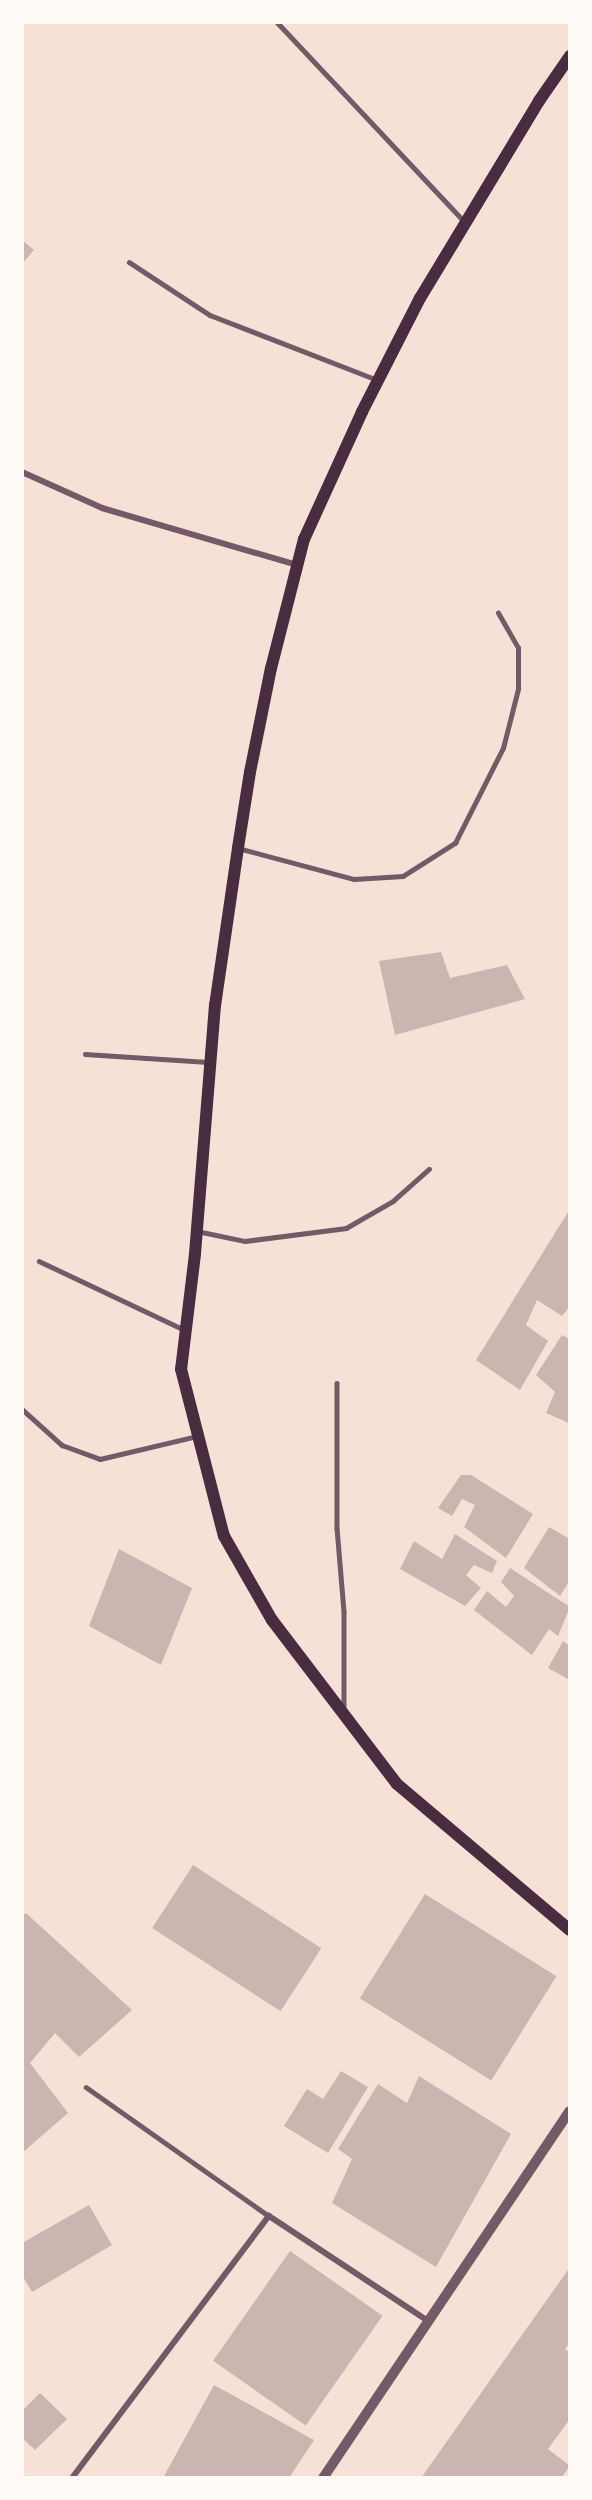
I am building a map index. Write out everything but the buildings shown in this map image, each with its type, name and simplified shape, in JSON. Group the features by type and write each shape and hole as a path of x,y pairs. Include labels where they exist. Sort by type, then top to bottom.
{"main road":[{"path":"570,56 420,298 378,380 304,539 271,668 250,772 238,848 215,1005 197,1231 181,1369 224,1536 272,1620 397,1785 570,1929"}],"street":[{"path":"22,472 102,508 297,565"},
{"path":"323,2478 570,2111"},
{"path":"72,2478 269,2216 428,2321"}],"lane":[{"path":"277,22 465,223"},
{"path":"129,262 210,315 378,380"},
{"path":"238,848 354,879 403,876 455,843 503,748 518,690 518,648 498,613"},
{"path":"85,1054 211,1062"},
{"path":"197,1231 245,1241 346,1228 393,1202 429,1169"},
{"path":"39,1261 186,1330"},
{"path":"337,1383 337,1528 344,1612 345,1715"},
{"path":"22,1409 62,1445 100,1459 197,1436"},
{"path":"86,2087 269,2216"}]}
